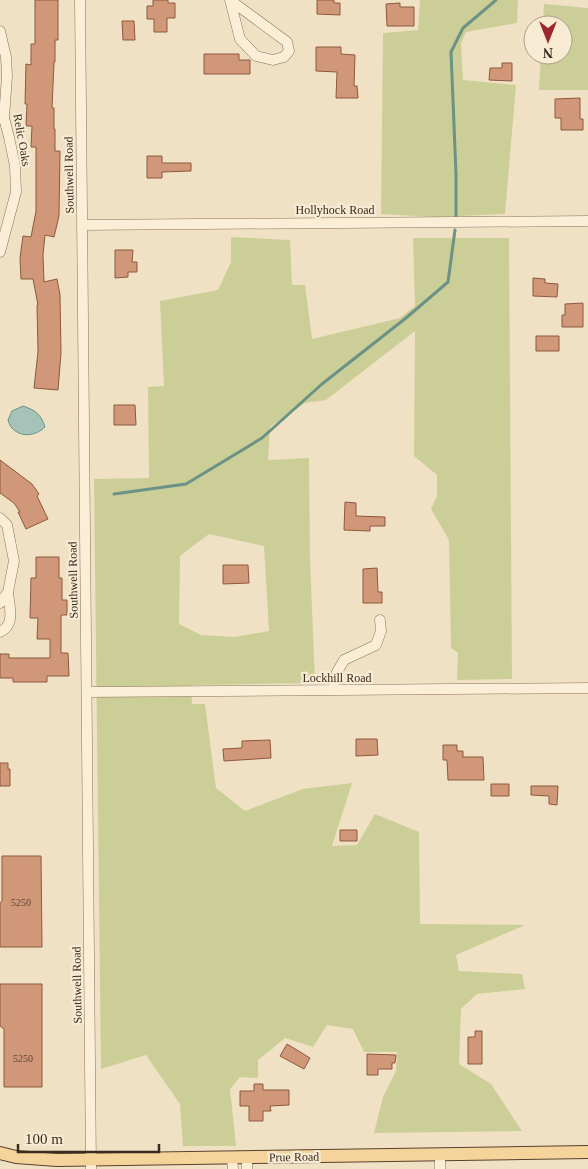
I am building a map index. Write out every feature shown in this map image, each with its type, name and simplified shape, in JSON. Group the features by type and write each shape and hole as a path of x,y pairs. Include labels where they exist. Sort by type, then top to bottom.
{"main road":[{"name":"Prue Road","path":"0,1153 16,1157 91,1165 247,1163 440,1155 588,1152"}],"street":[{"name":"Southwell Road","path":"80,0 91,1165"},
{"path":"230,0 287,42 289,51 284,58 273,60 256,56 240,39 230,0"},
{"name":"Relic Oaks","path":"0,31 6,56 7,76 4,118 15,166 16,192 0,252"},
{"name":"Hollyhock Road","path":"82,225 588,221"},
{"path":"0,518 7,525 14,561 8,592 11,620 8,626 0,632"},
{"path":"0,603 8,592"},
{"path":"333,690 337,672 344,660 376,645 381,631 380,620"},
{"name":"Lockhill Road","path":"87,692 588,688"},
{"path":"440,1155 440,1169"}],"green space":[{"path":"420,0 518,0 517,23 466,32 461,43 463,80 516,85 505,214 434,217 381,214 383,33 418,30"},
{"path":"544,4 588,8 588,90 539,90 540,65 573,65 573,15 543,15"},
{"path":"231,237 290,240 292,285 305,285 312,339 400,318 415,306 413,238 509,238 512,679 457,680 458,653 451,648 449,540 431,509 437,496 437,475 414,456 415,331 326,400 305,403 270,427 268,460 309,458 310,559 315,683 191,685 192,704 205,704 216,788 245,811 303,789 352,783 332,846 357,845 375,814 419,832 420,924 525,925 456,955 459,971 522,974 525,989 477,994 461,1009 459,1064 491,1084 522,1131 374,1133 383,1097 396,1071 397,1052 364,1052 353,1029 327,1025 313,1047 285,1038 258,1060 258,1078 240,1077 230,1089 236,1146 183,1146 180,1104 146,1055 101,1069 94,479 149,478 148,387 164,386 160,301 218,290 231,262","holes":["209,534 264,546 269,631 235,637 201,635 179,624 180,556"]}],"water":[{"path":"23,406 37,413 45,427 28,435 12,428 8,420 12,411"}],"building":[{"path":"35,0 58,0 58,40 55,40 52,108 54,108 55,151 60,151 59,216 54,237 45,235 43,255 44,282 57,279 60,295 61,353 58,390 34,388 38,352 38,305 33,279 21,279 20,258 23,236 31,237 36,211 36,147 31,147 32,126 26,126 27,104 25,104 26,64 31,65 31,44 35,44"},
{"path":"153,0 168,0 168,3 175,3 175,18 167,18 167,32 154,32 154,19 147,19 147,6 153,6"},
{"path":"317,0 334,0 334,3 340,3 340,15 317,14"},
{"path":"400,3 400,7 414,7 414,26 387,26 386,4"},
{"path":"122,21 134,21 135,40 123,40"},
{"path":"316,47 341,47 341,54 355,55 354,86 357,86 358,98 336,98 337,72 316,71"},
{"path":"204,54 239,54 239,60 250,60 250,74 204,74"},
{"path":"502,63 512,63 512,81 489,80 490,68 502,68"},
{"path":"580,98 580,119 583,119 583,130 561,130 561,118 555,118 555,99"},
{"path":"147,156 162,156 162,163 191,163 191,171 162,172 162,178 147,178"},
{"path":"115,250 133,250 132,262 137,262 137,272 128,272 128,277 115,278"},
{"path":"533,278 545,279 545,283 558,284 557,297 533,296"},
{"path":"583,303 583,327 562,327 562,315 565,315 565,304"},
{"path":"536,336 559,336 559,351 536,351"},
{"path":"114,405 135,405 136,425 114,425"},
{"path":"0,460 32,484 39,494 37,496 48,519 26,529 18,512 20,512 14,503 0,493"},
{"path":"345,502 356,503 356,516 385,517 385,526 370,526 370,531 344,530"},
{"path":"36,557 59,557 59,578 62,578 62,600 67,600 67,615 61,615 61,653 68,653 69,676 47,676 47,682 13,682 13,678 0,678 0,654 9,654 9,658 50,658 50,639 37,639 38,618 30,618 31,578 36,578"},
{"path":"223,565 248,565 249,583 223,584"},
{"path":"377,568 378,592 382,592 382,603 363,603 363,569"},
{"path":"356,739 377,739 378,755 356,756"},
{"path":"270,740 271,758 224,761 223,749 242,748 242,741"},
{"path":"443,745 457,745 457,751 463,751 463,757 483,757 484,780 448,780 447,760 443,760"},
{"path":"0,763 8,763 10,786 0,786"},
{"path":"491,784 509,784 509,796 491,796"},
{"path":"531,786 558,786 557,805 549,804 549,796 531,795"},
{"path":"340,830 357,830 357,841 340,841"},
{"path":"2,856 41,856 42,947 0,947"},
{"path":"0,984 42,984 42,1087 4,1087 4,1029 0,1026"},
{"path":"475,1031 482,1031 482,1064 468,1064 468,1037 475,1037"},
{"path":"287,1044 310,1058 304,1069 280,1056"},
{"path":"367,1054 396,1055 395,1063 392,1063 392,1069 378,1069 378,1075 367,1075"},
{"path":"254,1084 263,1084 263,1090 289,1090 289,1105 270,1106 271,1111 263,1111 263,1121 249,1121 249,1106 240,1106 240,1091 254,1091"}],"waterway":[{"path":"456,216 451,52 463,28 496,0"},
{"path":"114,494 186,484 262,438 322,384 406,318 448,282 455,230"}]}
